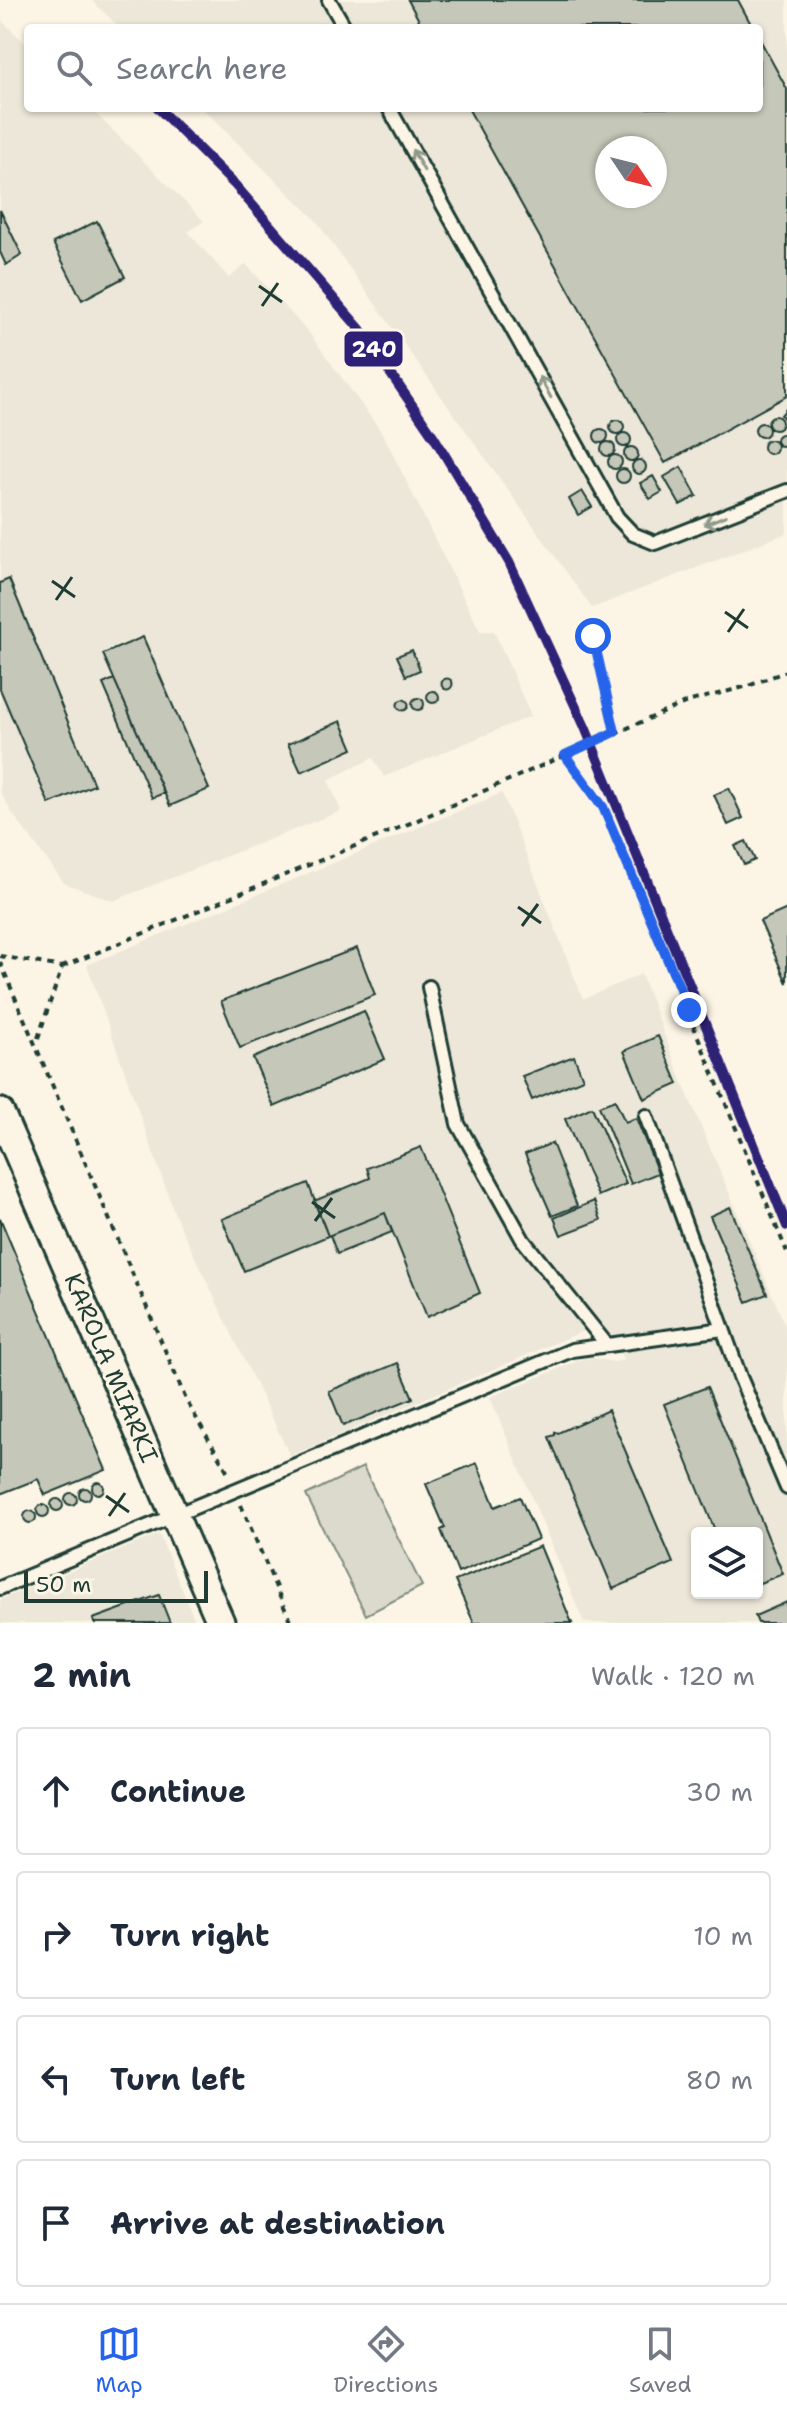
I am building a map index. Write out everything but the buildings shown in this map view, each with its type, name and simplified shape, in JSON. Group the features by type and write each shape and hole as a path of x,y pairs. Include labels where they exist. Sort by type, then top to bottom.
{"street":[{"name":"KAROLA MIARKI","path":"0,1112 221,1623"}],"lane":[{"path":"329,0 343,24"},
{"path":"391,112 617,517 633,534 655,543 787,491"},
{"path":"429,987 458,1124 523,1240 607,1345"},
{"path":"646,1116 740,1377 787,1488"},
{"path":"0,1588 572,1350 723,1329"}],"path":[{"path":"593,636 615,732"},
{"path":"232,1481 187,1402 0,959 62,967 413,822 687,702 748,686 787,671"},
{"path":"565,755 603,807 787,1252"},
{"path":"35,1046 62,967"},
{"path":"240,1504 291,1623"}],"shaded area":[{"path":"91,0 787,0 787,533 592,608 314,218 206,112 763,112 763,24 116,24"},
{"path":"0,19 24,42 24,112 94,112 204,221 188,232 229,278 246,264 309,333 383,434 480,631 494,631 531,716 384,777 373,758 328,780 341,811 113,901 64,883 12,813 0,791"},
{"path":"502,793 583,999 641,974 684,1086 787,1330 787,1623 584,1623 490,1397 588,1357 614,1362 624,1360 602,1323 290,1456 176,1217 87,965"},
{"path":"363,1467 422,1586 366,1615 306,1495"},
{"path":"159,1534 196,1623 0,1623 0,1600"}],"transit line":[{"name":"240","path":"162,112 235,185 360,329 434,437 509,562 585,727 787,1226"}],"route":[{"path":"593,636 615,732 565,755 603,807 689,1010"}]}
